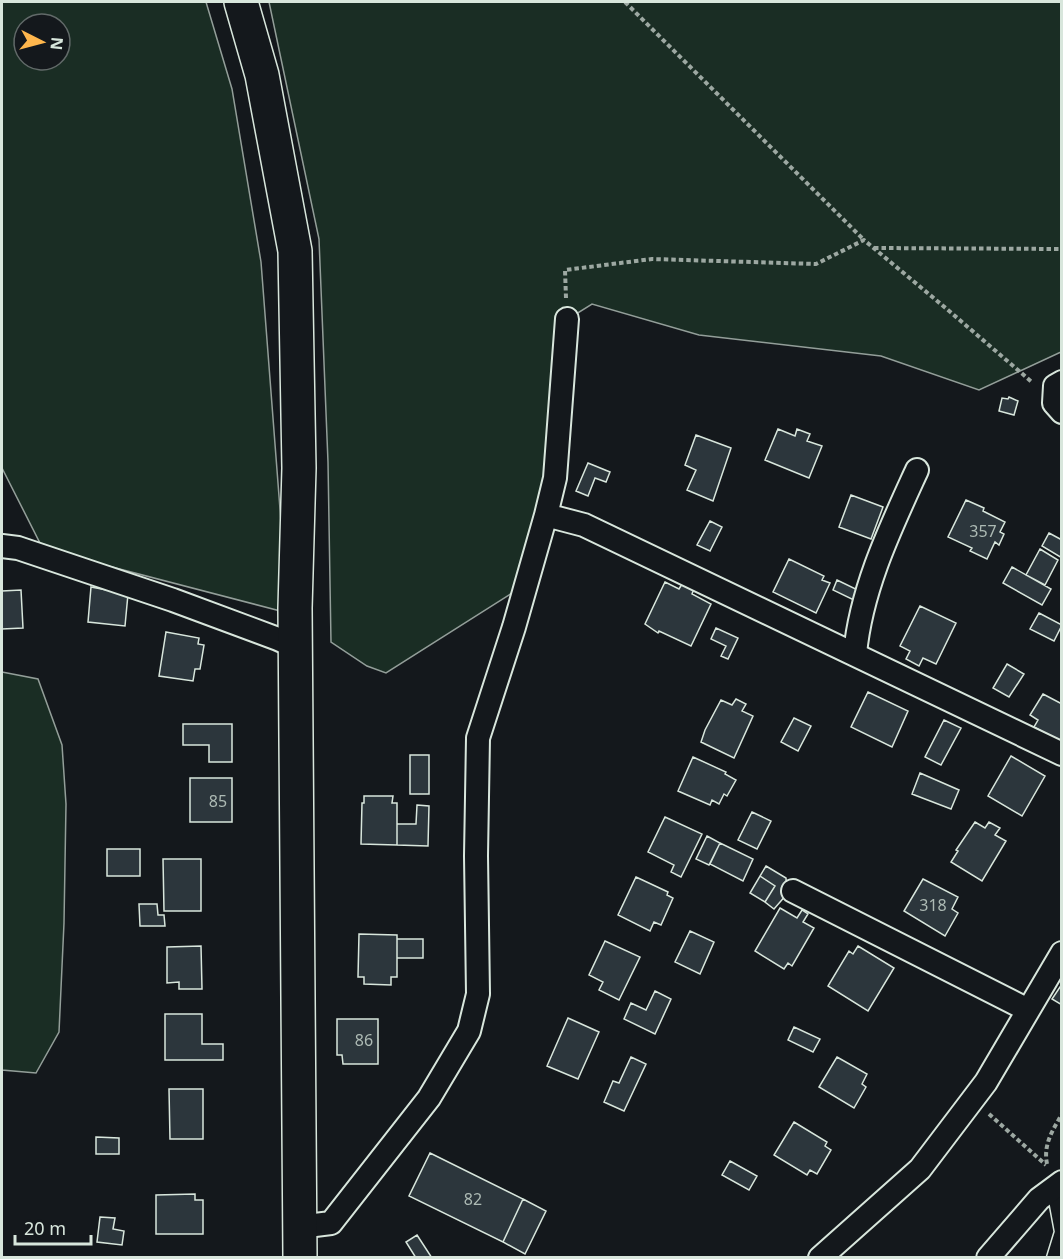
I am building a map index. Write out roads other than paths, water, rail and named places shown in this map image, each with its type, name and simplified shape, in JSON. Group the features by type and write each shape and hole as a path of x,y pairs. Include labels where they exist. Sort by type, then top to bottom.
{"main road":[{"path":"241,2 262,75 295,251 299,468 296,647 300,1242"}],"street":[{"path":"300,1242 331,1223 429,1098 469,1031 478,994 476,856 478,738 514,627 555,478 567,319"},
{"path":"1058,408 1055,386 1062,382"},
{"path":"855,654 857,628 881,548 917,470"},
{"path":"546,515 584,525 1062,754"},
{"path":"2,546 18,548 173,600 296,647"},
{"path":"793,891 1028,1010"},
{"path":"820,1257 920,1169 986,1082 1062,953"},
{"path":"988,1257 1054,1179"}],"lane":[{"path":"1053,1257 1061,1232 1054,1179"}]}
